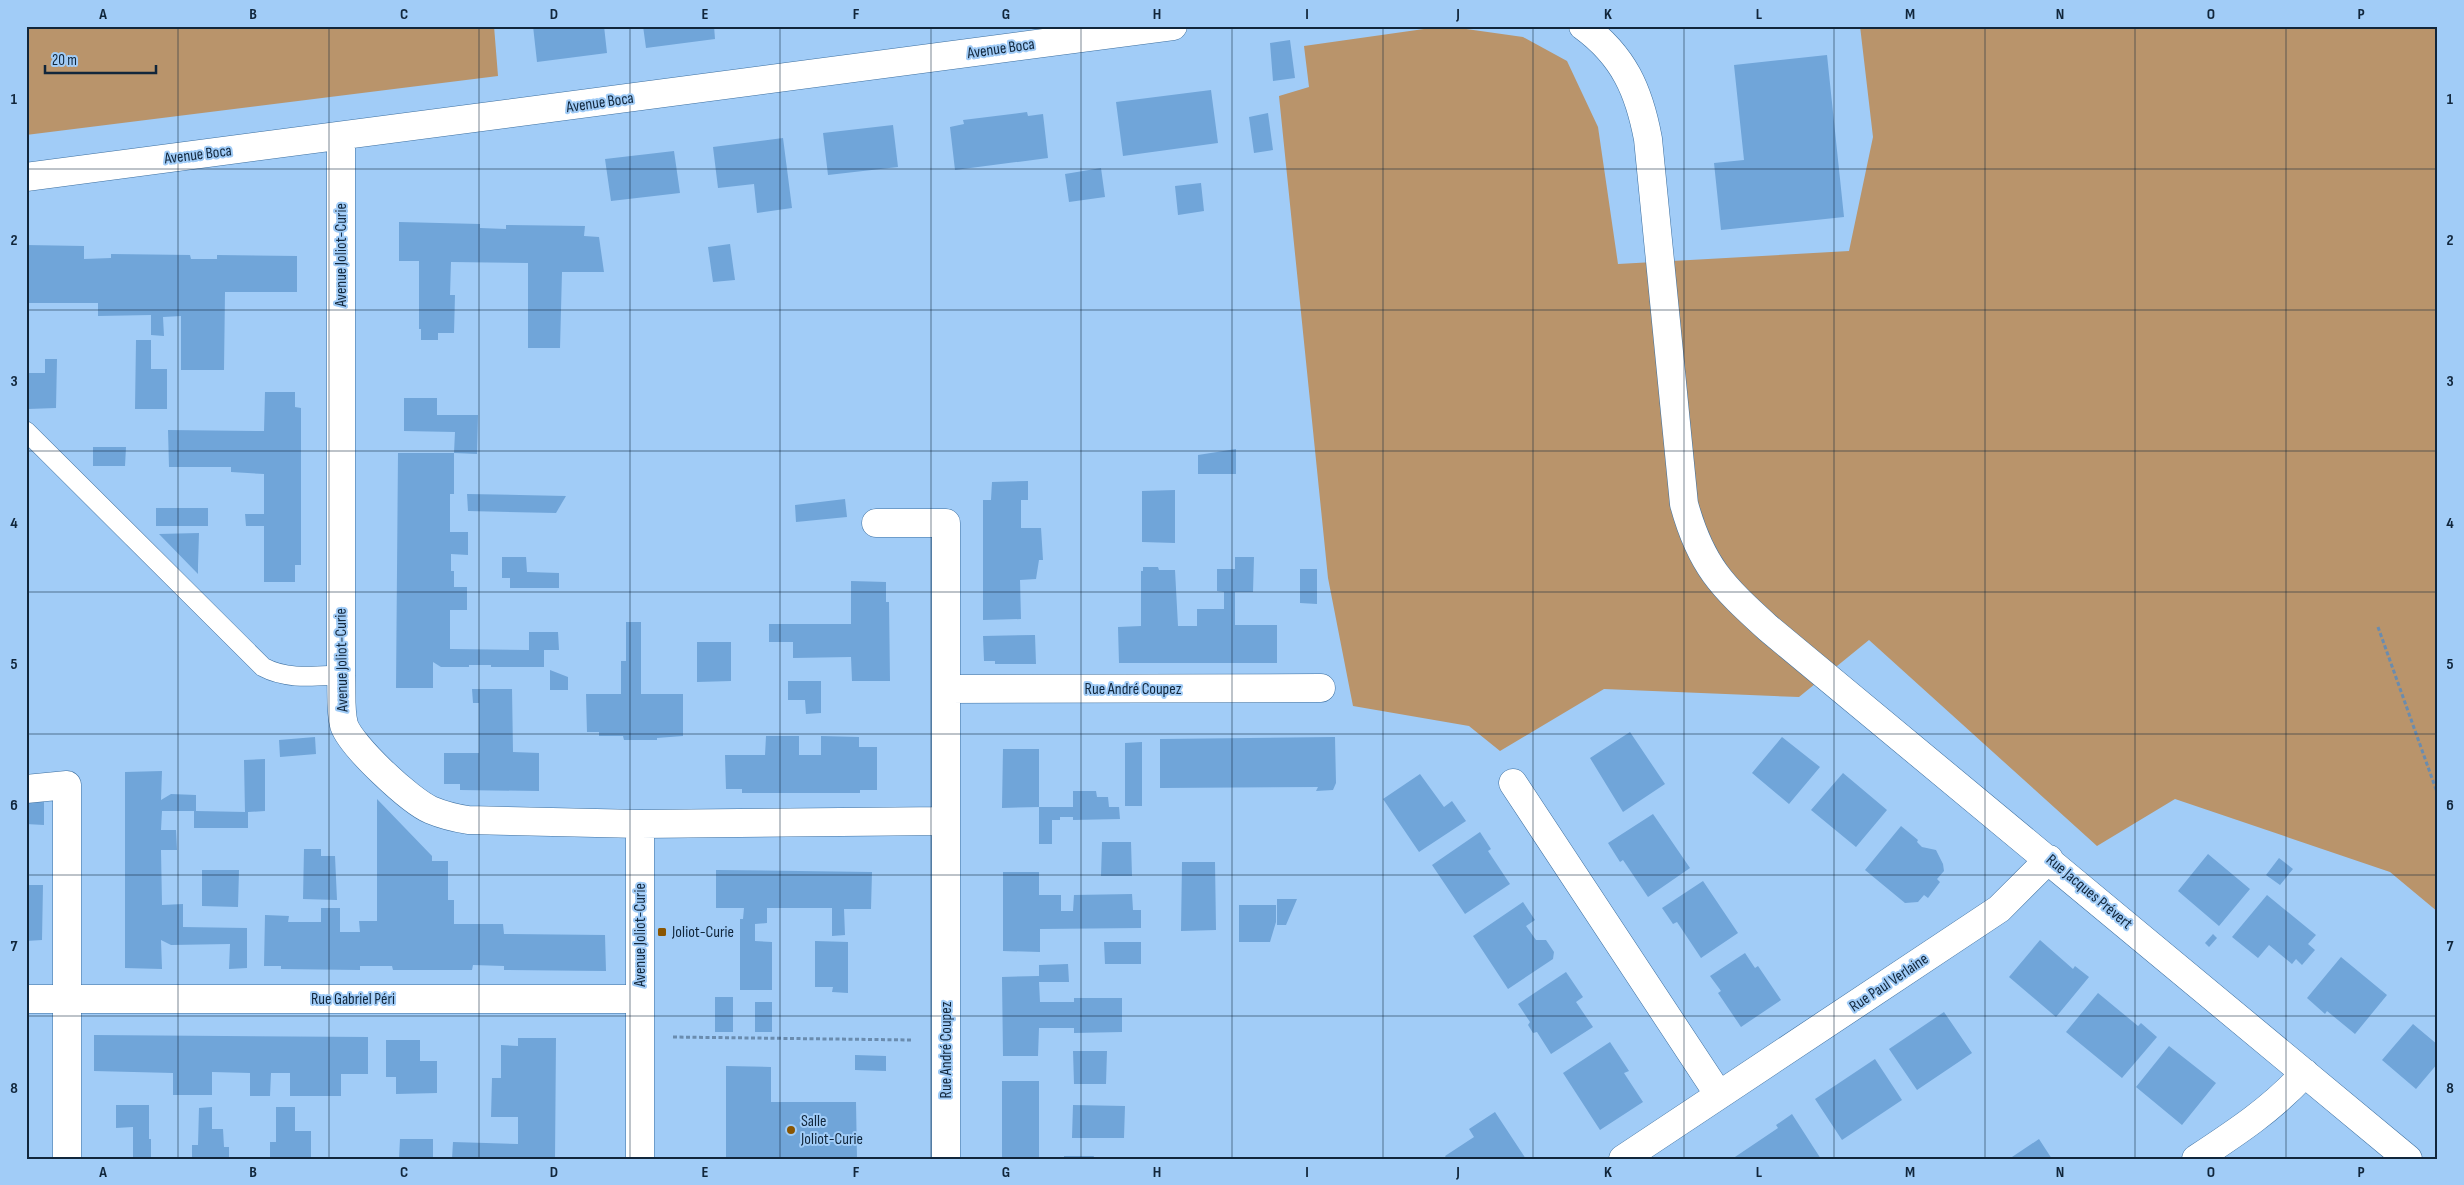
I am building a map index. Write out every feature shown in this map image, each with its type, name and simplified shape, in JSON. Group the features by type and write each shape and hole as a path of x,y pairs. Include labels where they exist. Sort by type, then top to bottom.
{"street":[{"name":"Avenue Boca","path":"26,177 1173,26"},
{"name":"Rue Jacques Prévert","path":"1583,26 1600,39 1618,60 1633,84 1642,107 1648,140 1681,480 1690,526 1711,570 1728,592 1768,628 2048,858 2408,1159"},
{"name":"Avenue Joliot-Curie","path":"341,136 341,676 344,724 350,738 415,800 429,810 446,816 468,820 640,824 640,1159"},
{"name":"Rue André Coupez","path":"876,522 946,523 946,1159"},
{"name":"Rue André Coupez","path":"946,689 1321,688"},
{"path":"1513,783 1719,1096"},
{"path":"26,788 67,785 67,1159"},
{"path":"640,824 946,821"},
{"name":"Rue Paul Verlaine","path":"1623,1159 1999,909 2048,858"},
{"name":"Rue Gabriel Péri","path":"26,999 640,999"},
{"path":"2196,1159 2258,1118 2282,1097 2305,1072"}],"lane":[{"path":"26,431 263,667 274,673 289,676 341,676"}],"path":[{"path":"2378,627 2438,795"},
{"path":"640,1037 946,1040"}],"shaded area":[{"path":"26,26 494,26 498,76 26,135"},
{"path":"1445,26 1523,37 1567,61 1598,127 1618,264 1849,251 1873,137 1860,26 2438,26 2438,912 2390,872 2175,799 2097,846 1869,640 1799,697 1604,689 1500,751 1469,726 1353,706 1328,578 1279,96 1309,87 1304,46"}],"building":[{"path":"533,26 604,26 607,53 537,62"},
{"path":"643,26 714,26 715,39 646,48"},
{"path":"1290,40 1295,78 1273,81 1270,43"},
{"path":"1827,55 1844,217 1721,230 1714,163 1744,160 1734,65"},
{"path":"1211,90 1218,143 1123,156 1116,102"},
{"path":"1027,112 1028,116 1043,114 1048,158 955,170 950,127 964,124 963,120"},
{"path":"1268,113 1273,150 1254,153 1249,117"},
{"path":"893,125 898,167 828,175 823,133"},
{"path":"783,138 792,208 757,213 754,184 718,188 713,147"},
{"path":"674,151 680,193 611,201 605,159"},
{"path":"1101,168 1105,197 1069,202 1065,174"},
{"path":"1201,183 1204,211 1178,215 1175,186"},
{"path":"399,222 480,224 480,228 506,229 506,225 585,226 584,236 599,237 604,272 562,272 560,348 528,348 528,263 451,262 450,295 455,295 454,333 438,333 438,340 421,340 421,329 419,329 419,261 399,261"},
{"path":"730,244 735,280 713,282 708,247"},
{"path":"26,245 84,246 84,259 111,258 111,254 190,255 191,259 217,259 217,255 297,256 297,292 225,292 224,370 181,370 181,316 163,317 164,336 151,335 151,315 98,316 98,303 26,303"},
{"path":"136,340 151,340 151,369 167,369 167,409 135,409"},
{"path":"45,359 57,359 56,408 28,409 28,373 45,373"},
{"path":"265,392 295,392 295,407 301,408 301,565 295,565 295,582 264,582 264,526 246,526 245,514 264,514 264,474 231,472 231,467 169,467 168,430 264,431"},
{"path":"404,398 437,398 437,415 478,415 477,454 454,453 455,432 404,431"},
{"path":"93,447 126,447 125,466 93,466"},
{"path":"1236,449 1236,474 1198,474 1198,455"},
{"path":"398,453 454,453 454,494 450,494 450,532 468,532 468,555 451,554 451,571 454,571 454,587 467,587 467,610 450,610 450,649 529,650 529,632 558,632 559,650 544,650 544,667 469,665 469,667 441,667 433,662 433,688 396,688"},
{"path":"1028,481 1028,500 1021,500 1021,528 1041,528 1043,560 1039,560 1036,579 1020,580 1021,619 983,620 983,500 991,500 992,482"},
{"path":"1175,490 1175,543 1142,542 1142,491"},
{"path":"467,494 566,496 556,513 468,511"},
{"path":"845,499 847,517 796,522 795,505"},
{"path":"156,508 208,508 208,526 156,526"},
{"path":"199,533 198,565 198,574 159,534"},
{"path":"502,557 526,557 527,572 559,573 559,588 510,588 510,578 502,578"},
{"path":"1235,557 1254,557 1253,592 1235,592 1235,625 1277,625 1277,663 1119,663 1118,627 1141,626 1141,571 1143,571 1143,567 1175,570 1178,626 1197,626 1197,609 1224,609 1224,592 1217,591 1217,569 1235,569"},
{"path":"1300,569 1317,569 1317,604 1300,603"},
{"path":"851,581 886,582 886,602 889,602 890,681 852,681 851,657 793,658 793,642 769,642 769,624 851,624"},
{"path":"626,622 641,622 641,694 683,694 683,736 657,738 657,740 624,740 623,736 599,736 599,732 587,732 586,694 621,694 621,661 626,661"},
{"path":"1035,635 1036,664 995,664 995,661 984,661 983,636"},
{"path":"697,642 731,642 731,681 697,682"},
{"path":"550,670 568,677 568,690 550,690"},
{"path":"788,681 821,681 821,713 806,714 805,700 788,700"},
{"path":"472,689 512,689 513,752 539,753 539,791 460,790 460,784 444,784 444,753 479,753 479,703 473,703"},
{"path":"1630,732 1665,784 1623,812 1590,758"},
{"path":"766,736 799,736 799,755 821,755 821,736 859,737 859,747 877,747 877,790 860,790 860,793 742,793 742,789 726,789 725,755 765,755"},
{"path":"315,737 316,754 280,757 279,740"},
{"path":"1335,737 1336,783 1333,790 1316,791 1318,787 1160,788 1160,739"},
{"path":"1782,737 1820,767 1789,804 1752,773"},
{"path":"1142,742 1142,806 1125,806 1125,743"},
{"path":"1003,749 1039,749 1039,807 1002,808"},
{"path":"265,759 265,811 248,812 248,828 194,828 194,811 162,811 161,830 176,830 177,850 161,850 162,905 183,904 183,927 247,928 247,968 229,969 230,944 171,945 161,940 162,969 125,968 125,772 162,771 161,800 171,794 196,795 196,811 245,812 244,760"},
{"path":"1843,773 1887,810 1856,847 1811,810"},
{"path":"1420,774 1444,807 1452,801 1466,821 1419,852 1383,799"},
{"path":"1073,791 1096,791 1097,797 1108,797 1109,807 1119,807 1120,819 1073,820 1073,817 1060,817 1060,820 1052,820 1052,844 1039,844 1039,807 1073,807"},
{"path":"26,796 44,796 44,825 26,824"},
{"path":"377,799 432,856 432,861 448,861 448,900 454,900 454,924 503,924 504,934 605,935 606,971 504,970 504,966 473,965 472,970 393,970 392,966 360,966 360,970 281,969 281,966 264,966 265,915 289,916 288,922 321,922 321,908 340,908 340,932 360,932 359,921 377,921"},
{"path":"1653,814 1690,868 1648,897 1623,860 1620,862 1608,843"},
{"path":"1901,826 1918,840 1917,842 1922,847 1936,850 1943,864 1944,871 1937,879 1940,882 1928,898 1924,895 1918,902 1905,903 1865,870"},
{"path":"1480,832 1491,849 1488,851 1510,884 1465,914 1432,865"},
{"path":"1102,842 1131,842 1132,876 1101,876"},
{"path":"304,849 321,849 321,856 335,856 337,900 303,899"},
{"path":"2208,854 2250,889 2219,926 2178,891"},
{"path":"2279,858 2293,869 2280,885 2266,875"},
{"path":"1182,862 1215,862 1216,930 1181,931"},
{"path":"202,870 239,870 238,907 202,906"},
{"path":"716,870 872,872 871,909 844,909 845,935 832,936 832,908 767,908 767,923 755,924 755,941 772,942 772,990 740,990 740,919 743,919 744,908 716,908"},
{"path":"1003,872 1039,872 1039,895 1061,895 1061,911 1073,911 1074,895 1132,894 1133,910 1141,910 1141,928 1040,929 1040,952 1003,951"},
{"path":"1703,881 1738,933 1701,958 1677,922 1673,924 1662,908"},
{"path":"26,885 43,885 42,940 26,941"},
{"path":"2267,895 2316,935 2308,944 2315,950 2302,965 2296,959 2292,964 2269,945 2258,958 2232,937"},
{"path":"1277,899 1297,899 1286,925 1277,925"},
{"path":"1523,902 1535,920 1526,926 1536,940 1546,940 1554,952 1553,959 1508,989 1473,936"},
{"path":"1239,905 1276,905 1276,922 1270,942 1239,942"},
{"path":"2213,934 2217,938 2209,947 2205,943"},
{"path":"2040,940 2073,969 2075,966 2089,977 2056,1017 2009,977"},
{"path":"815,941 848,942 848,993 832,992 833,987 815,987"},
{"path":"1104,942 1141,942 1141,964 1105,964"},
{"path":"1745,953 1755,968 1758,966 1781,1000 1741,1027 1718,993 1721,991 1710,976"},
{"path":"2341,957 2387,995 2355,1034 2327,1011 2325,1014 2307,998"},
{"path":"1068,964 1069,982 1039,982 1040,1002 1074,1002 1074,998 1122,998 1122,1032 1074,1033 1074,1028 1039,1028 1038,1056 1003,1056 1002,977 1039,976 1039,965"},
{"path":"1566,972 1583,997 1576,1002 1593,1027 1551,1054 1537,1032 1533,1033 1528,1025 1530,1022 1518,1004"},
{"path":"2098,993 2138,1026 2141,1023 2157,1037 2122,1078 2066,1032"},
{"path":"715,997 733,997 733,1032 715,1032"},
{"path":"755,1002 772,1002 772,1032 755,1032"},
{"path":"1944,1012 1972,1053 1917,1090 1889,1049"},
{"path":"2413,1024 2438,1045 2438,1063 2416,1089 2382,1060"},
{"path":"94,1035 368,1037 368,1074 341,1074 341,1096 290,1096 290,1073 271,1073 270,1096 250,1096 250,1073 212,1072 212,1095 173,1095 173,1073 94,1071"},
{"path":"518,1038 556,1038 555,1159 452,1159 453,1142 518,1144 518,1117 491,1117 492,1078 501,1078 501,1045 518,1046"},
{"path":"386,1040 420,1040 420,1061 437,1061 437,1093 396,1094 396,1077 386,1077"},
{"path":"1610,1042 1629,1071 1624,1073 1643,1102 1600,1130 1563,1073"},
{"path":"2169,1046 2216,1083 2182,1125 2136,1087"},
{"path":"1073,1051 1107,1051 1106,1084 1074,1084"},
{"path":"855,1055 886,1056 886,1071 855,1070"},
{"path":"1875,1059 1902,1100 1842,1140 1815,1099"},
{"name":"Salle Joliot-Curie","path":"726,1066 771,1067 771,1102 856,1102 857,1159 726,1159"},
{"path":"1002,1081 1039,1081 1039,1159 1002,1159"},
{"path":"116,1105 149,1105 151,1159 133,1159 133,1127 116,1128"},
{"path":"1073,1105 1125,1106 1124,1138 1072,1138"},
{"path":"212,1107 212,1129 223,1129 224,1147 229,1147 229,1159 192,1159 192,1145 198,1145 199,1108"},
{"path":"276,1107 295,1107 295,1131 311,1131 311,1159 270,1159 270,1142 276,1142"},
{"path":"1495,1112 1526,1159 1447,1159 1445,1156 1474,1137 1469,1129"},
{"path":"1792,1114 1821,1159 1732,1159 1778,1128 1776,1125"},
{"path":"400,1139 433,1139 433,1159 399,1159"},
{"path":"2039,1139 2052,1159 2009,1159"},
{"path":"1064,1156 1094,1156 1093,1159 1064,1159"}],"place":[{"name":"Joliot-Curie","path":"662,932"},
{"name":"Salle Joliot-Curie","path":"791,1130"}]}
